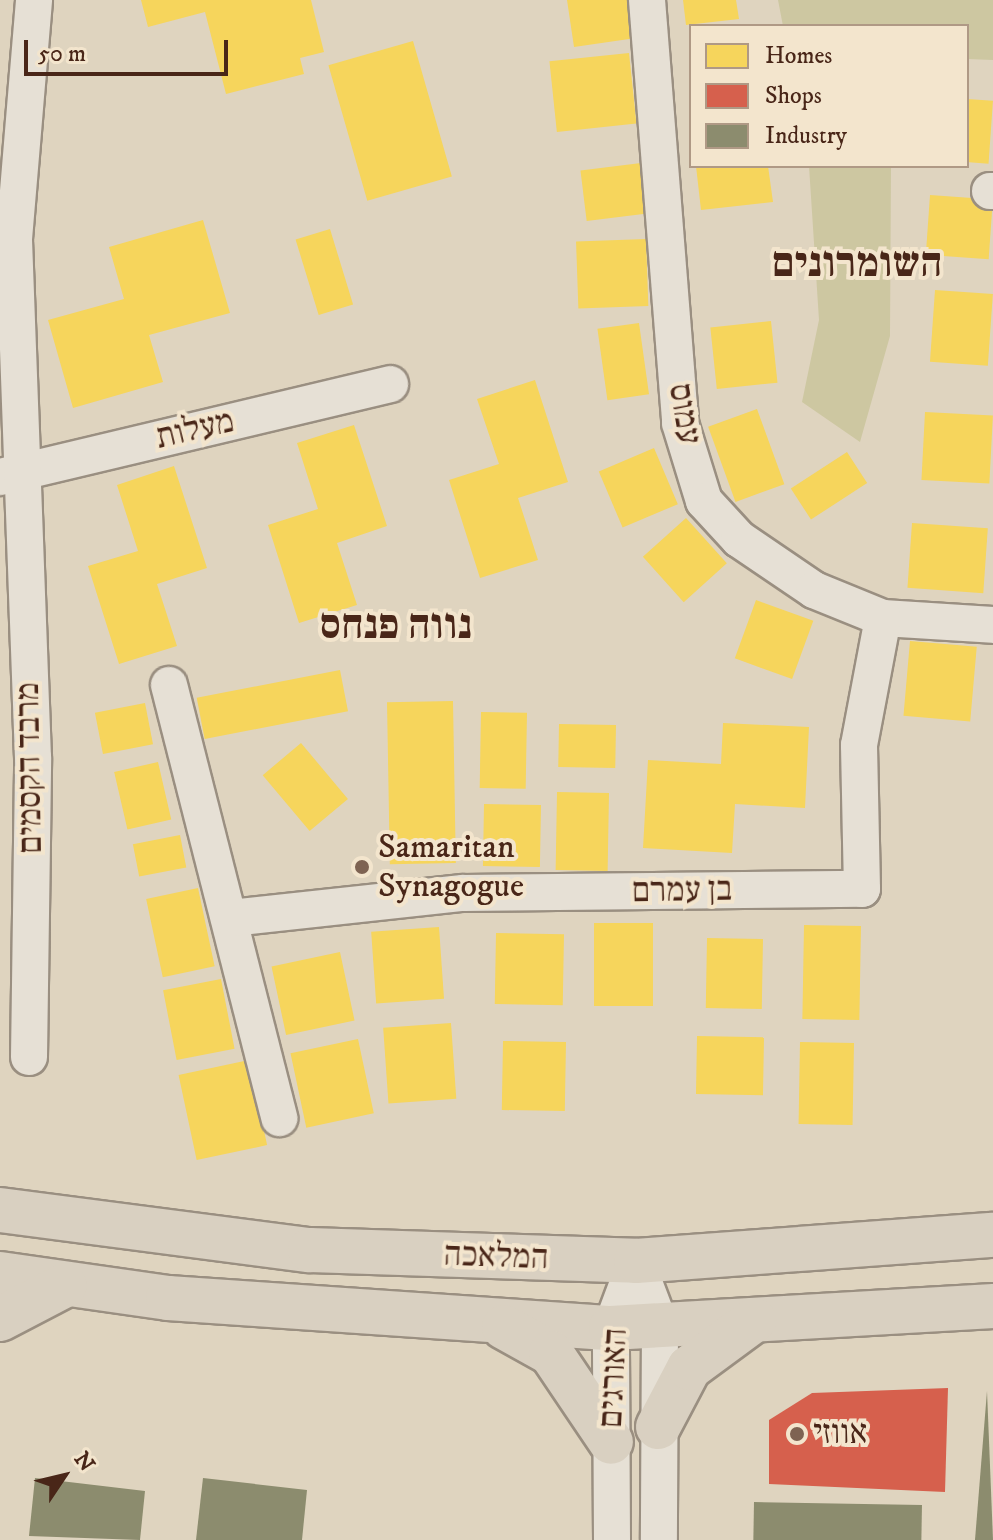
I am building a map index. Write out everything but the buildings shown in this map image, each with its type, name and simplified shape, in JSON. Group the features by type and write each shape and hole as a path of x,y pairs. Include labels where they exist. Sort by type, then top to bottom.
{"main road":[{"name":"המלאכה","path":"0,1211 310,1250 636,1261 993,1235"},
{"name":"המלאכה","path":"0,1274 65,1285 494,1322 611,1328 981,1310"},
{"path":"0,1319 65,1285"},
{"path":"658,1427 689,1368 754,1320"},
{"path":"494,1322 551,1353 611,1442"}],"street":[{"name":"מרבד הקסמים","path":"29,1057 33,758 9,475 14,239 34,0"},
{"name":"עמוס","path":"647,0 680,423 704,501 739,539 814,590 883,618 993,625"},
{"name":"מעלות","path":"9,475 390,384"},
{"name":"בן עמרם","path":"231,918 463,893 862,889 859,745 883,618"},
{"path":"169,685 231,918 279,1118"},
{"name":"האורגים","path":"636,1261 660,1325 659,1540"},
{"name":"האורגים","path":"612,1540 611,1328 636,1261"}],"shaded area":[{"path":"778,0 993,0 993,60 969,59 969,24 783,24"},
{"path":"809,168 891,168 890,336 860,442 802,402 819,320"}],"place":[{"name":"Samaritan Synagogue","path":"362,867"},
{"name":"אווזי","path":"797,1434"}],"district":[{"name":"השומרונים","path":"857,264"},
{"name":"נווה פנחס","path":"396,626"}]}
